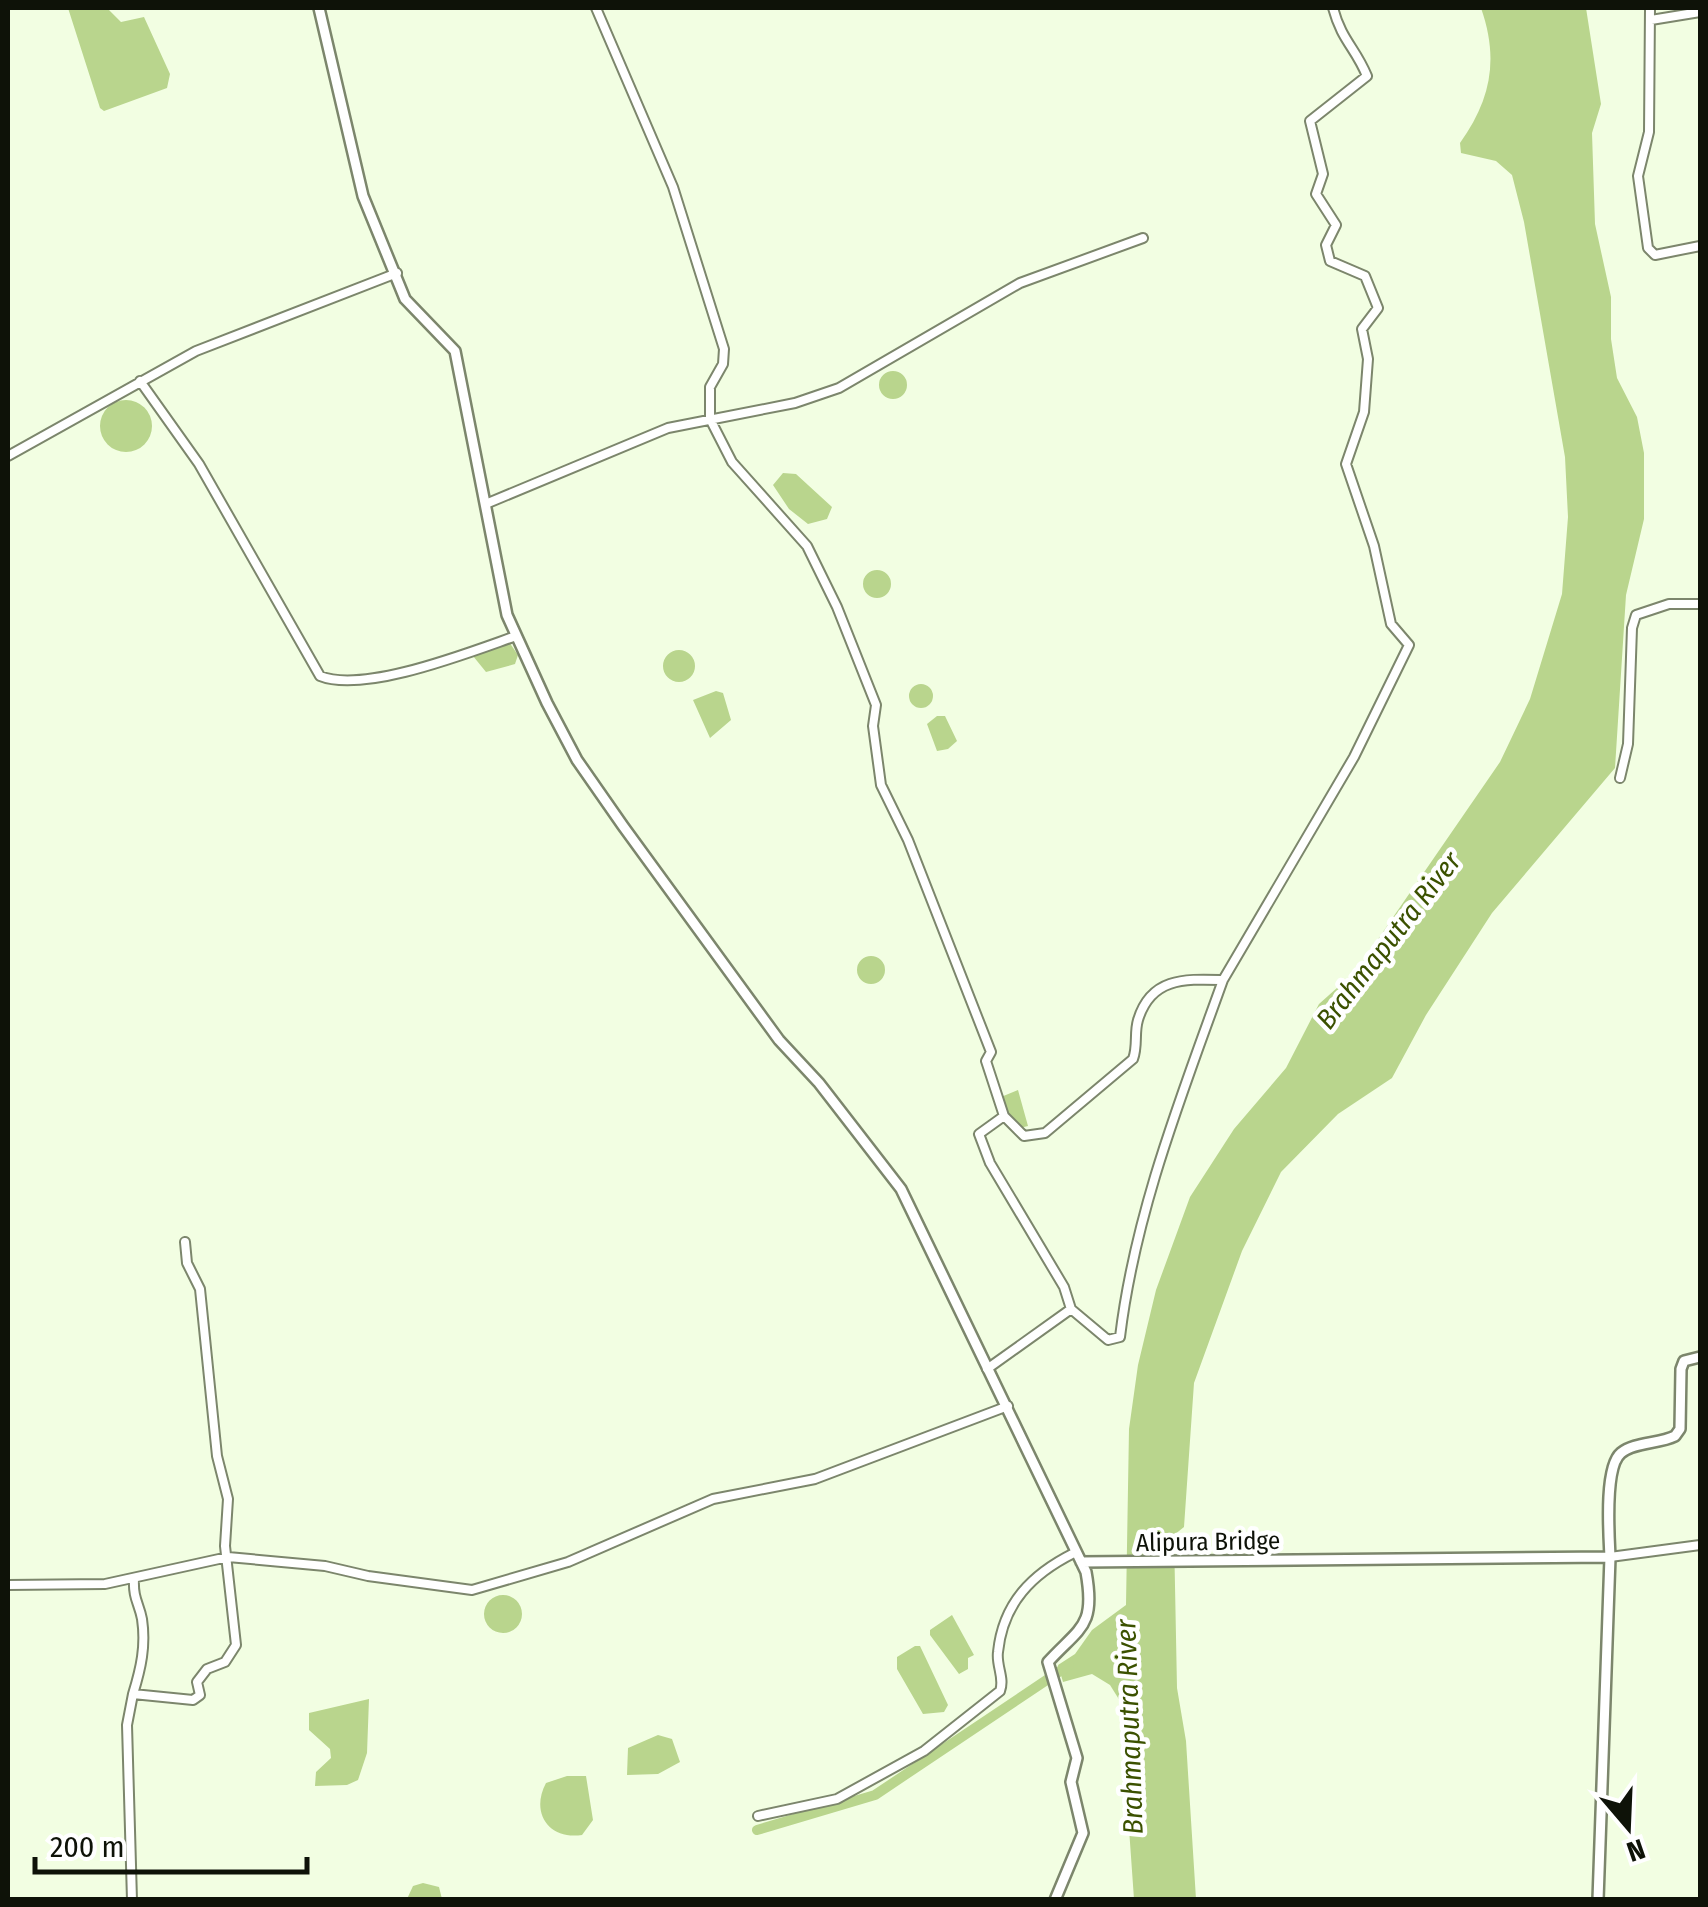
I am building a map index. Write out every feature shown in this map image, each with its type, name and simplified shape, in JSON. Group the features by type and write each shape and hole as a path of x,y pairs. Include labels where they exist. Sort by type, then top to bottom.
{"street":[{"path":"318,8 358,182 405,299 455,351 488,503 507,615 516,636 577,760 604,800 779,1040 820,1083 901,1190 1008,1406 1077,1558 1090,1601 1085,1625 1073,1641 1051,1657 1048,1666 1077,1758 1071,1782 1083,1833 1055,1900"},
{"path":"596,8 672,187 724,349 723,364 710,387 710,419"},
{"path":"1004,1116 978,1134 978,1141 1064,1287 1071,1308 1108,1340 1120,1337 1126,1284 1154,1173 1222,980 1297,846 1354,757 1409,645 1390,624 1374,546 1346,464 1364,412 1368,358 1362,329 1378,308 1364,276 1330,261 1326,246 1336,225 1316,194 1322,174 1310,121 1367,76 1353,49 1342,39 1333,8"},
{"path":"1650,8 1647,154 1639,159 1638,176 1648,248 1665,255 1700,246"},
{"path":"1650,20 1700,12"},
{"path":"488,503 593,462 620,444 710,419 794,403 839,388 1020,283 1143,238"},
{"path":"8,456 196,351 397,272"},
{"path":"140,381 200,464 320,676 334,682 407,669 516,636"},
{"path":"710,419 732,462 806,546 866,675 876,705 874,726 881,785 908,840 949,953 985,1034 991,1052 986,1061 1004,1116 1024,1136 1045,1134 1134,1059 1138,1017 1157,989 1183,979 1222,980"},
{"path":"1620,778 1628,744 1632,628 1636,616 1669,604 1700,604"},
{"path":"132,1694 193,1700 200,1695 197,1682 207,1669 225,1662 236,1645 228,1557 228,1498 217,1456 200,1289 188,1262 185,1242"},
{"path":"987,1368 1071,1308"},
{"path":"1598,1900 1610,1480 1616,1458 1623,1451 1675,1436 1680,1429 1681,1369 1684,1361 1700,1357"},
{"path":"8,1585 134,1579 228,1557 326,1566 472,1590 568,1562 712,1499 815,1480 1008,1406"},
{"path":"1610,1557 1700,1545"},
{"name":"Alipura Bridge","path":"1077,1558 1117,1561 1610,1557"},
{"path":"758,1816 837,1799 924,1750 1000,1691 1003,1683 997,1658 1001,1631 1011,1611 1044,1567 1077,1558"},
{"path":"132,1900 126,1726 144,1642 140,1612 134,1600 134,1579"}],"water":[{"path":"68,8 107,8 121,22 144,17 170,74 167,88 104,111 100,108"},
{"name":"Brahmaputra River","path":"1481,8 1586,8 1601,104 1592,133 1595,224 1611,297 1611,339 1617,378 1637,417 1644,453 1644,519 1626,595 1615,768 1492,913 1426,1015 1392,1078 1338,1114 1281,1172 1242,1251 1194,1383 1184,1527 1174,1535 1177,1688 1186,1741 1196,1899 1134,1899 1120,1701 1110,1685 1092,1674 1063,1682 1058,1665 1075,1654 1092,1630 1126,1605 1129,1429 1138,1365 1156,1290 1190,1197 1234,1129 1286,1068 1319,1004 1356,971 1500,762 1530,699 1562,594 1568,517 1565,457 1524,222 1512,175 1496,161 1461,153 1460,143 1479,111 1489,78 1490,45"},
{"path":"893,371 903,375 907,385 903,395 893,399 883,395 879,385 883,375"},
{"path":"126,400 144,408 152,426 144,444 126,452 108,444 100,426 108,408"},
{"path":"783,473 796,474 832,507 827,519 808,524 789,509 773,485"},
{"path":"877,570 887,574 891,584 887,594 877,598 867,594 863,584 867,574"},
{"path":"509,642 518,655 515,664 486,672 473,656"},
{"path":"679,650 690,655 695,666 690,677 679,682 668,677 663,666 668,655"},
{"path":"921,684 933,696 921,708 909,696"},
{"path":"716,691 723,693 731,720 710,738 693,700"},
{"path":"937,716 945,716 957,741 948,749 937,751 927,724"},
{"path":"871,956 881,960 885,970 881,980 871,984 861,980 857,970 861,960"},
{"path":"1018,1090 1028,1126 1020,1128 1009,1117 1001,1097"},
{"path":"503,1595 516,1601 522,1614 516,1627 503,1633 490,1627 484,1614 490,1601"},
{"path":"952,1615 974,1655 968,1658 968,1669 959,1674 930,1635 930,1630"},
{"path":"920,1646 948,1705 944,1712 923,1714 897,1669 897,1657"},
{"path":"369,1699 367,1753 358,1780 347,1785 315,1786 316,1772 331,1758 330,1749 309,1730 309,1713"},
{"path":"658,1735 672,1739 680,1762 658,1774 627,1775 628,1748"},
{"path":"567,1776 586,1776 593,1820 582,1835 552,1829 542,1814 540,1804 546,1783"},
{"path":"423,1883 439,1887 442,1899 407,1899 413,1886"}],"waterway":[{"path":"757,1830 875,1795 1069,1665"}]}
